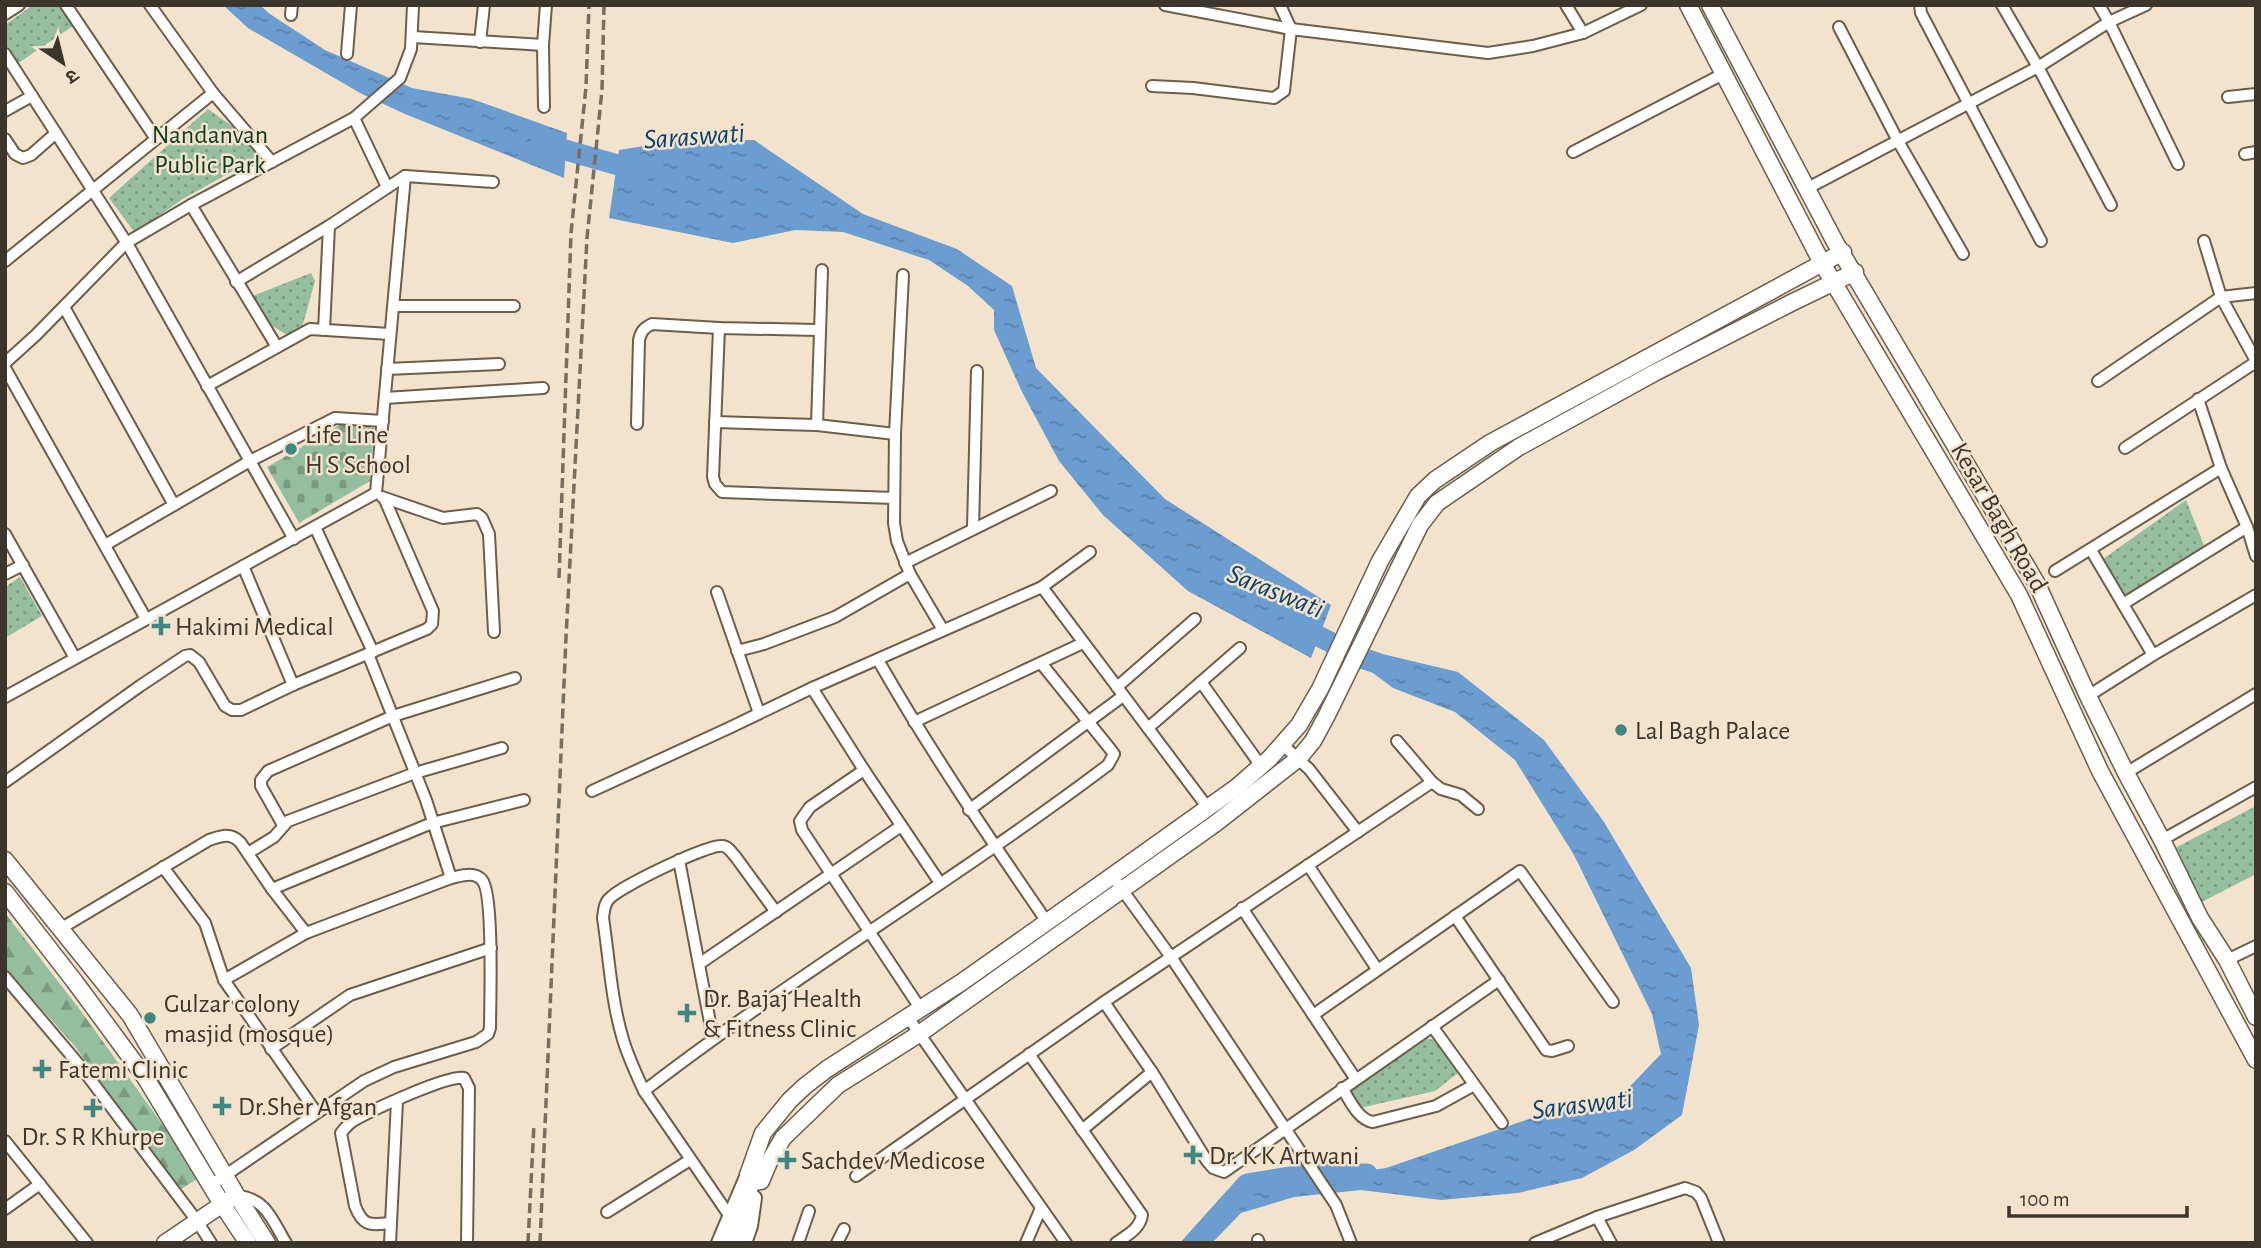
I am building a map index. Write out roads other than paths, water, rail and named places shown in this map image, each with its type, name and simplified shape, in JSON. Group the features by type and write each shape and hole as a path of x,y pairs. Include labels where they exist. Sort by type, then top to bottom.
{"main road":[{"name":"Kesar Bagh Road","path":"1688,5 1822,263 2018,595 2100,771 2256,1060"},
{"name":"Kesar Bagh Road","path":"1710,5 1806,189 2037,584 2126,773 2200,918 2227,960 2256,1017"},
{"path":"752,1182 783,1138 838,1085 919,1034 1117,883 1208,808 1237,788 1283,745 1299,725 1320,689 1380,561 1405,517 1418,496 1435,480 1490,443 1843,252"},
{"path":"732,1243 742,1220 763,1133 790,1100 827,1069 962,982 1047,922 1216,823 1299,758 1313,741 1338,695 1420,525 1437,503 1519,447 1656,372 1855,272"},
{"path":"5,860 130,1015 226,1176 256,1240"},
{"path":"5,892 145,1077 222,1204 256,1240"},
{"path":"165,1243 237,1196"}],"street":[{"path":"5,14 19,5"},
{"path":"66,5 156,139"},
{"path":"150,5 214,93 272,162"},
{"path":"347,54 351,5"},
{"path":"5,363 126,243 358,115 400,78 411,49 413,5"},
{"path":"480,42 484,5"},
{"path":"544,107 545,5"},
{"path":"1166,5 1204,9 1292,29 1488,53 1533,46 1583,33 1642,5"},
{"path":"1152,86 1194,88 1274,98 1284,91 1292,29 1280,5"},
{"path":"1566,5 1583,33"},
{"path":"1920,5 1921,13 2041,241"},
{"path":"2002,5 2112,205"},
{"path":"2099,5 2178,164"},
{"path":"1806,189 2038,67 2109,22 2146,5"},
{"path":"1839,27 1898,141 1962,254"},
{"path":"413,37 543,46"},
{"path":"5,54 126,243 294,539"},
{"path":"1573,152 1723,74"},
{"path":"5,261 214,93"},
{"path":"2228,97 2256,94"},
{"path":"5,111 32,96"},
{"path":"358,115 387,187"},
{"path":"5,139 15,154 23,158 31,155 56,133"},
{"path":"5,782 184,656 190,654 199,662 221,701 232,710 241,710 293,685 427,629 432,624 433,611 381,497 383,421 405,176"},
{"path":"236,282 405,176 492,183"},
{"path":"191,205 277,347"},
{"path":"324,330 329,226"},
{"path":"2125,447 2256,361 2221,297 2204,241"},
{"path":"817,425 822,270"},
{"path":"903,275 895,434 894,498 897,541 910,574 943,630"},
{"path":"2098,382 2221,297 2256,293"},
{"path":"394,306 514,306"},
{"path":"64,307 174,505"},
{"path":"637,424 641,332 652,324 818,330"},
{"path":"719,328 713,477 722,492 894,498"},
{"path":"207,386 310,329 390,334"},
{"path":"387,369 499,364"},
{"path":"5,368 146,619"},
{"path":"973,528 977,371"},
{"path":"385,398 543,388"},
{"path":"2198,400 2221,468 2247,527 2256,556"},
{"path":"104,545 250,461 335,418 383,421"},
{"path":"715,422 817,425 895,434"},
{"path":"2055,571 2221,468"},
{"path":"905,563 1051,491"},
{"path":"5,697 315,527 381,497 443,518 477,514 482,518 489,534 494,632"},
{"path":"315,527 371,653 451,878"},
{"path":"2123,604 2247,527"},
{"path":"5,534 75,658"},
{"path":"2091,550 2153,655"},
{"path":"592,791 812,688 1042,587 1090,552"},
{"path":"5,574 23,565"},
{"path":"243,566 293,685"},
{"path":"737,651 764,644 835,617 910,574"},
{"path":"1042,587 1208,808"},
{"path":"717,592 759,713"},
{"path":"2088,696 2256,596"},
{"path":"969,810 1088,721 1195,619"},
{"path":"914,722 1083,643"},
{"path":"1148,728 1240,648"},
{"path":"878,660 969,810 1047,922"},
{"path":"644,1091 713,1038 1108,765 1114,754 1041,663"},
{"path":"283,825 261,786 264,775 393,716 515,678"},
{"path":"1201,682 1261,766"},
{"path":"812,688 940,883"},
{"path":"2126,773 2256,694"},
{"path":"1397,741 1432,782 1441,789 1461,795 1478,809"},
{"path":"1283,745 1299,758 1358,832"},
{"path":"248,853 274,837 288,821 415,773 502,748"},
{"path":"864,770 810,807 800,821 802,830 871,931 914,1012 919,1034 1066,1243"},
{"path":"856,1176 1104,1002 1432,782"},
{"path":"2162,841 2256,787"},
{"path":"272,889 432,823 524,800"},
{"path":"699,964 901,826"},
{"path":"61,929 209,840 228,835 235,837 248,853 306,933"},
{"path":"731,1218 644,1091 622,1035 603,918 608,898 679,860 722,845 728,848 776,912"},
{"path":"679,860 713,1038"},
{"path":"1308,865 1377,969"},
{"path":"163,867 205,923 224,980 316,1112"},
{"path":"1312,1015 1520,872 1613,1002"},
{"path":"211,1185 316,1112 379,1073 476,1042 488,1034 491,948 487,890 482,880 466,874 451,878 306,933 224,980"},
{"path":"1117,883 1171,957 1336,1205 1351,1243"},
{"path":"1242,908 1355,1078"},
{"path":"1455,916 1546,1050 1568,1046"},
{"path":"2227,960 2256,946"},
{"path":"271,1049 351,995 491,948"},
{"path":"5,977 80,1067 211,1243"},
{"path":"1104,1002 1152,1072 1207,1161 1213,1168 1223,1172 1499,980"},
{"path":"1432,1027 1502,1123"},
{"path":"1029,1054 1142,1215 1138,1227 1116,1243"},
{"path":"1082,1130 1152,1072"},
{"path":"390,1223 371,1224 360,1217 355,1206 341,1132 351,1122 397,1101 449,1079 464,1078 469,1088 467,1243"},
{"path":"1342,1088 1362,1117 1373,1122 1436,1106 1474,1085"},
{"path":"390,1243 397,1101"},
{"path":"5,1141 87,1243"},
{"path":"607,1212 690,1160"},
{"path":"719,1243 752,1182"},
{"path":"744,1243 750,1226 752,1182"},
{"path":"5,1209 40,1184"},
{"path":"1535,1243 1597,1217 1685,1188 1696,1192 1701,1198 1718,1243"},
{"path":"237,1196 250,1197 257,1201 286,1243"},
{"path":"1027,1243 1041,1208"},
{"path":"798,1243 809,1212"},
{"path":"1597,1217 1611,1243"},
{"path":"837,1243 844,1229"}],"water":[{"path":"223,5 260,5 325,50 412,88 472,99 567,133 564,178 362,94 248,28"},
{"path":"754,140 863,214 957,249 1012,286 1036,368 1165,499 1331,605 1311,658 1188,591 1103,515 1059,461 1022,392 994,330 994,310 968,286 929,260 843,232 795,230 733,243 609,218 619,150 674,141"},
{"path":"1374,652 1458,672 1544,740 1604,822 1691,968 1699,1025 1682,1115 1634,1150 1582,1178 1518,1193 1441,1200 1361,1190 1294,1197 1241,1213 1212,1243 1180,1243 1227,1191 1386,1168 1564,1107 1613,1104 1661,1054 1652,1014 1574,855 1515,760 1455,712 1393,688 1365,667"}],"waterway":[{"name":"Saraswati","path":"541,143 618,165 645,169"},
{"name":"Saraswati","path":"1293,623 1359,657 1394,669"},
{"name":"Saraswati","path":"1194,1243 1247,1184 1308,1174 1367,1174"}],"railway":[{"path":"559,578 571,233 586,87 589,5"},
{"path":"540,1243 566,637 587,238 602,90 604,5"},
{"path":"528,1243 534,1124"}],"place":[{"name":"Life Line H S School","path":"291,449"},
{"name":"Hakimi Medical","path":"161,626"},
{"name":"Lal Bagh Palace","path":"1621,730"},
{"name":"Dr. Bajaj Health & Fitness Clinic","path":"687,1013"},
{"name":"Gulzar colony masjid (mosque)","path":"150,1018"},
{"name":"Fatemi Clinic","path":"42,1069"},
{"name":"Dr.Sher Afgan","path":"222,1106"},
{"name":"Dr. S R Khurpe","path":"93,1108"},
{"name":"Dr. K K Artwani","path":"1193,1155"},
{"name":"Sachdev Medicose","path":"787,1160"}],"park label":[{"name":"Nandanvan Public Park","path":"210,149"}]}
